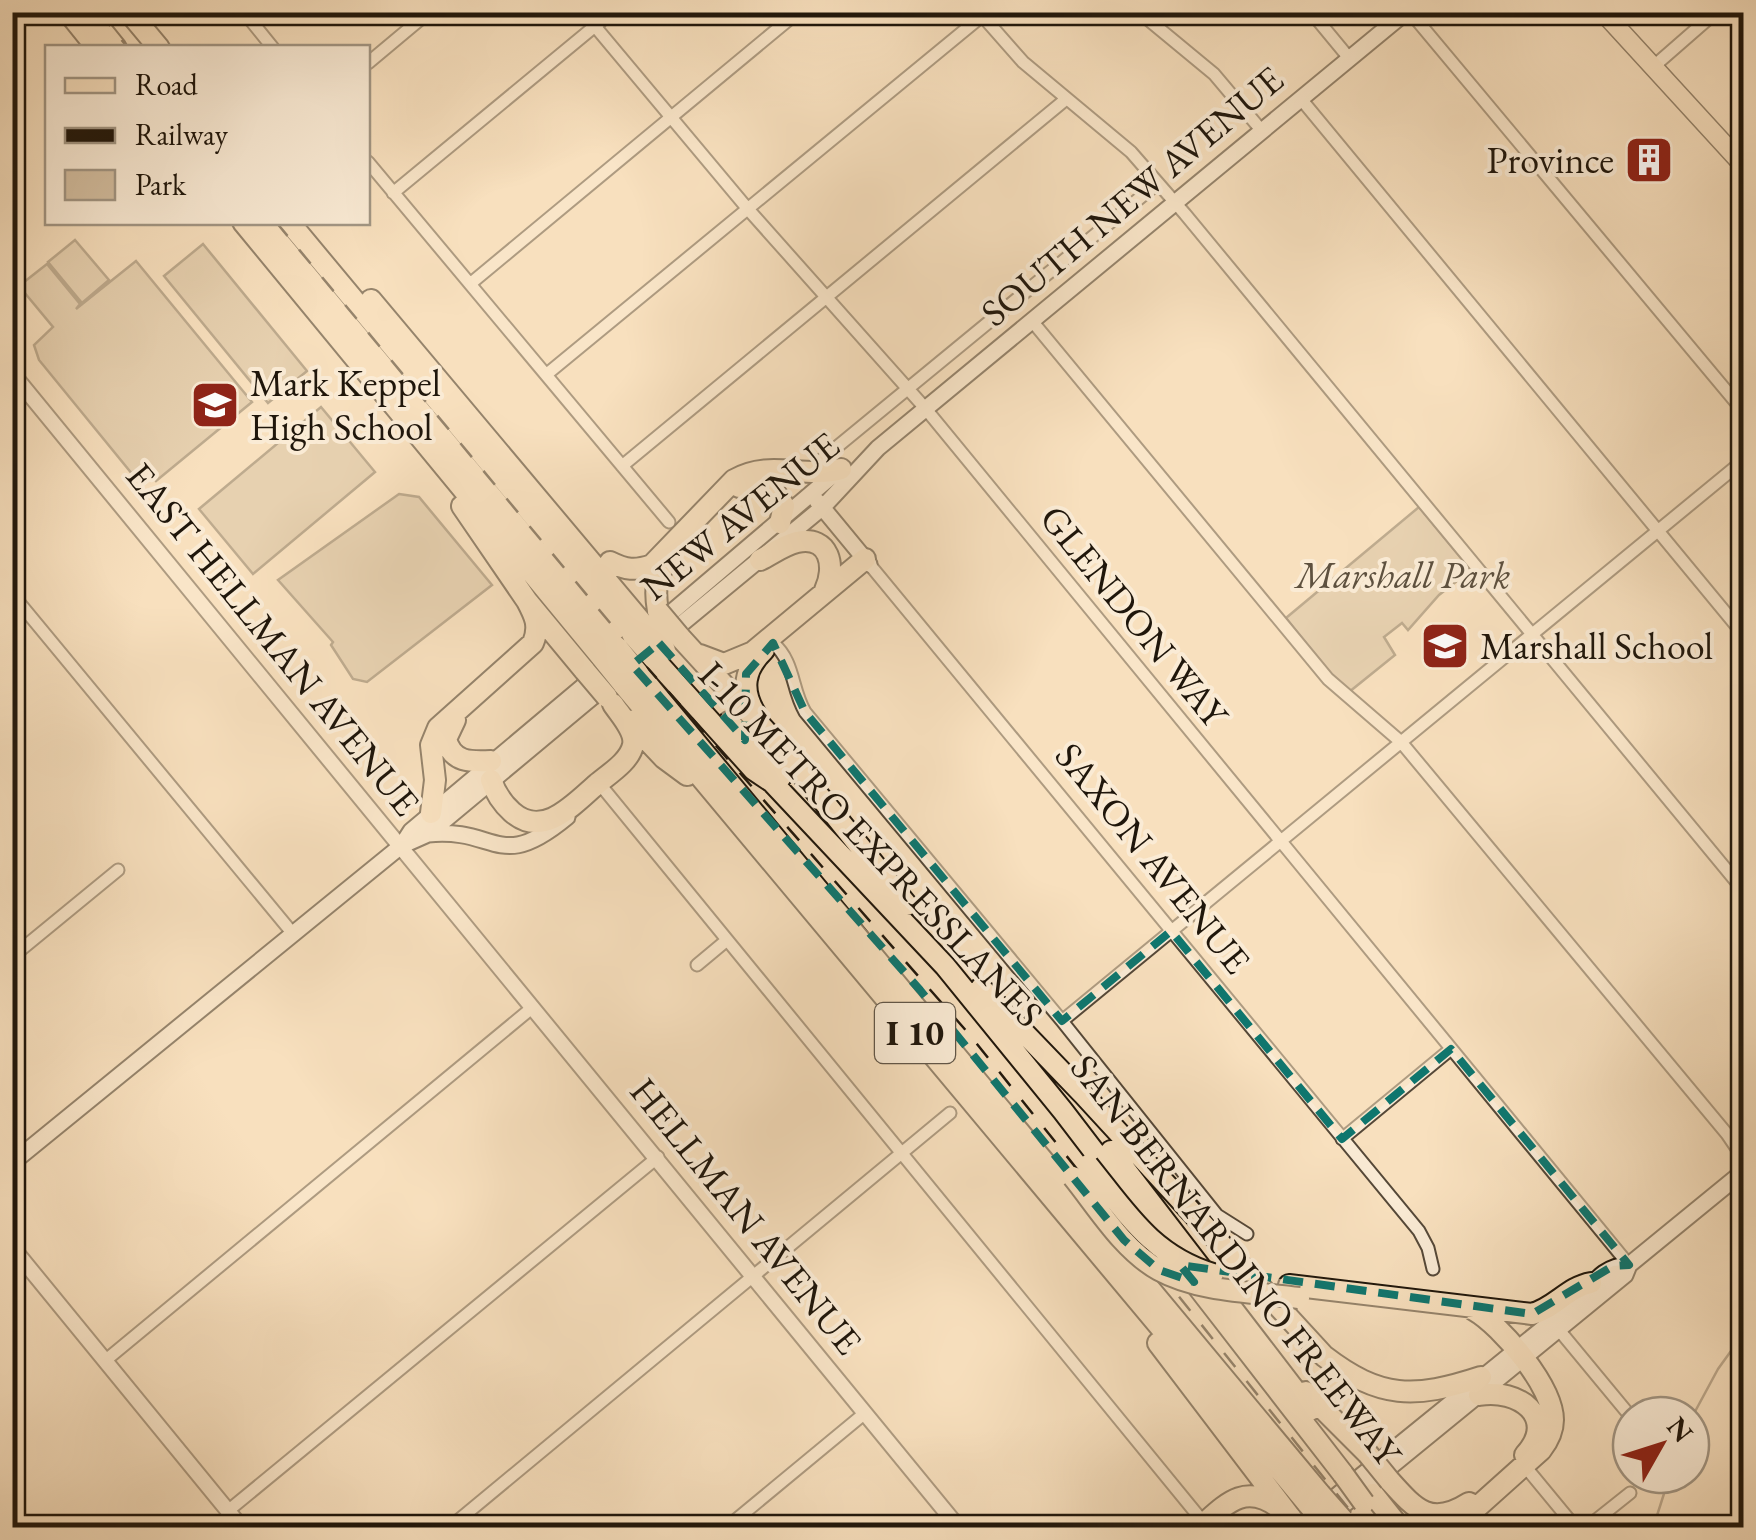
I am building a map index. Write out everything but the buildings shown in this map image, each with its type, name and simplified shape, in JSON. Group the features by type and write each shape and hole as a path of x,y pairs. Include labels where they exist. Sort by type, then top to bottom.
{"highway":[{"path":"68,12 95,45"},
{"path":"87,12 114,45"},
{"path":"114,12 141,45"},
{"path":"130,12 157,45"},
{"name":"SAN BERNARDINO FREEWAY","path":"245,225 439,460 623,641 646,669 810,808 907,905 981,988 1354,1465"},
{"path":"265,225 623,641"},
{"path":"291,225 623,641"},
{"name":"SAN BERNARDINO FREEWAY","path":"309,225 568,534 623,641 646,669 709,790 1119,1277 1340,1525"},
{"path":"429,824 435,780 432,745 438,728 532,643 538,631 528,600 465,511 439,460"},
{"path":"568,534 610,562 626,570 638,570 652,565 734,480 775,468 808,474 831,464"},
{"path":"646,669 632,733 634,744 627,758 561,814 536,823 524,821 501,800 491,770 467,762 448,748 448,732 464,710 543,648 562,651 623,641 654,590 658,573 731,492 756,481 764,484 784,506 780,523"},
{"path":"760,560 792,544 808,541 818,545 832,562 824,590"},
{"path":"610,562 623,641"},
{"path":"646,669 738,661 754,652 824,590 868,562"},
{"path":"528,600 623,641"},
{"path":"774,642 760,653 746,674 750,706 907,905"},
{"path":"646,669 764,728"},
{"path":"646,669 664,758"},
{"name":"I-10 METRO EXPRESSLANES","path":"646,669 714,761 1314,1499"},
{"name":"I-10 METRO EXPRESSLANES","path":"646,669 754,770 772,782 945,966 1376,1493 1384,1528"},
{"path":"603,788 638,760 664,758 709,790"},
{"path":"714,761 1080,1171 1170,1257 1219,1276 1294,1292 1466,1320 1516,1355"},
{"path":"754,770 923,958 1080,1171"},
{"path":"981,988 1324,1356 1352,1378 1374,1388 1394,1392 1480,1386 1501,1393 1526,1403 1537,1428 1528,1452 1468,1503 1444,1515 1376,1493 1354,1465"},
{"path":"1119,1277 1131,1307 1296,1524"},
{"path":"1294,1292 1532,1314 1548,1310 1579,1285 1592,1282"},
{"path":"1454,1528 1548,1442 1554,1422 1542,1385 1494,1323 1463,1306"},
{"path":"1196,1525 1238,1482 1241,1470 1234,1445"},
{"name":"SAN BERNARDINO FREEWAY","path":"1376,1493 1400,1528"},
{"path":"1196,1525 1249,1495 1267,1499 1296,1524"}],"main road":[{"name":"SOUTH NEW AVENUE","path":"925,408 1408,12"},
{"path":"1603,12 1744,166"},
{"path":"878,448 925,408"},
{"name":"NEW AVENUE","path":"12,1163 401,846 409,832 429,824 780,523 817,500 831,464 878,448"},
{"name":"NEW AVENUE","path":"491,770 760,560 817,500 878,448"},
{"name":"SAXON AVENUE","path":"817,500 868,562"},
{"path":"774,642 868,562"},
{"path":"429,824 500,847 523,845 542,837 603,788"},
{"path":"1516,1355 1559,1330 1625,1275 1629,1265 1744,1171"},
{"path":"1316,1528 1578,1300 1592,1282 1614,1266 1629,1265"},
{"path":"1296,1524 1480,1386"}],"street":[{"path":"244,12 271,45"},
{"path":"370,61 429,12"},
{"name":"GLENDON WAY","path":"583,12 747,208 925,408 1629,1265"},
{"path":"393,193 612,12"},
{"path":"470,284 798,12"},
{"path":"1138,12 1214,74 1262,130"},
{"path":"1311,12 1349,58"},
{"path":"1408,12 1744,412"},
{"path":"1652,67 1716,12"},
{"path":"546,374 980,14 1023,62 1064,100 1117,139 1158,183 1744,891"},
{"path":"1301,98 1744,635"},
{"path":"622,466 1064,100"},
{"path":"370,164 668,522"},
{"path":"831,464 908,391 1158,183"},
{"path":"1032,321 1328,679 1400,742 1727,1134 1744,1160"},
{"name":"EAST HELLMAN AVENUE","path":"12,374 482,946"},
{"path":"1062,1021 1744,460"},
{"name":"SAXON AVENUE","path":"868,562 1419,1232 1433,1269"},
{"path":"12,594 294,935"},
{"path":"774,642 788,660 797,699 805,712 1062,1021 1217,1215 1247,1234"},
{"path":"603,788 900,1152 1196,1525"},
{"path":"12,957 118,870"},
{"path":"697,964 726,940"},
{"name":"HELLMAN AVENUE","path":"482,946 959,1528"},
{"path":"106,1360 532,1007"},
{"path":"1342,1139 1452,1049"},
{"path":"449,1528 950,1112"},
{"path":"228,1510 658,1157"},
{"path":"12,1247 242,1528"},
{"path":"1559,1330 1613,1395"},
{"path":"726,1528 865,1413"},
{"path":"1524,1465 1576,1528"},
{"path":"1586,1528 1627,1495"}],"highlighted area":[{"path":"659,643 745,740 746,674 773,643 805,712 1062,1021 1171,931 1342,1139 1451,1049 1629,1265 1613,1266 1532,1314 1180,1265 1194,1282 1159,1270 1124,1240 920,990 632,665"}],"green space":[{"path":"75,240 109,280 82,303 48,262"},
{"path":"203,244 307,371 268,403 164,276"},
{"path":"136,261 252,402 156,481 144,467 133,475 39,360 34,345 53,327 19,286 47,264 80,304 76,309"},
{"path":"321,407 375,472 253,574 199,509"},
{"path":"399,494 419,497 492,585 367,682 353,679 331,645 333,642 278,580"},
{"name":"Marshall Park","path":"1419,507 1471,570 1439,595 1408,630 1402,623 1384,637 1395,655 1349,692 1286,618"}],"waterway":[{"path":"1704,1395 1744,1333"},
{"path":"1653,1528 1664,1495"}],"railway":[{"path":"99,12 126,45"},
{"path":"278,225 646,666 969,1034 1364,1528"}],"place":[{"name":"Province","path":"1649,160"},
{"name":"Mark Keppel High School","path":"215,405"},
{"name":"Marshall School","path":"1445,646"}]}
